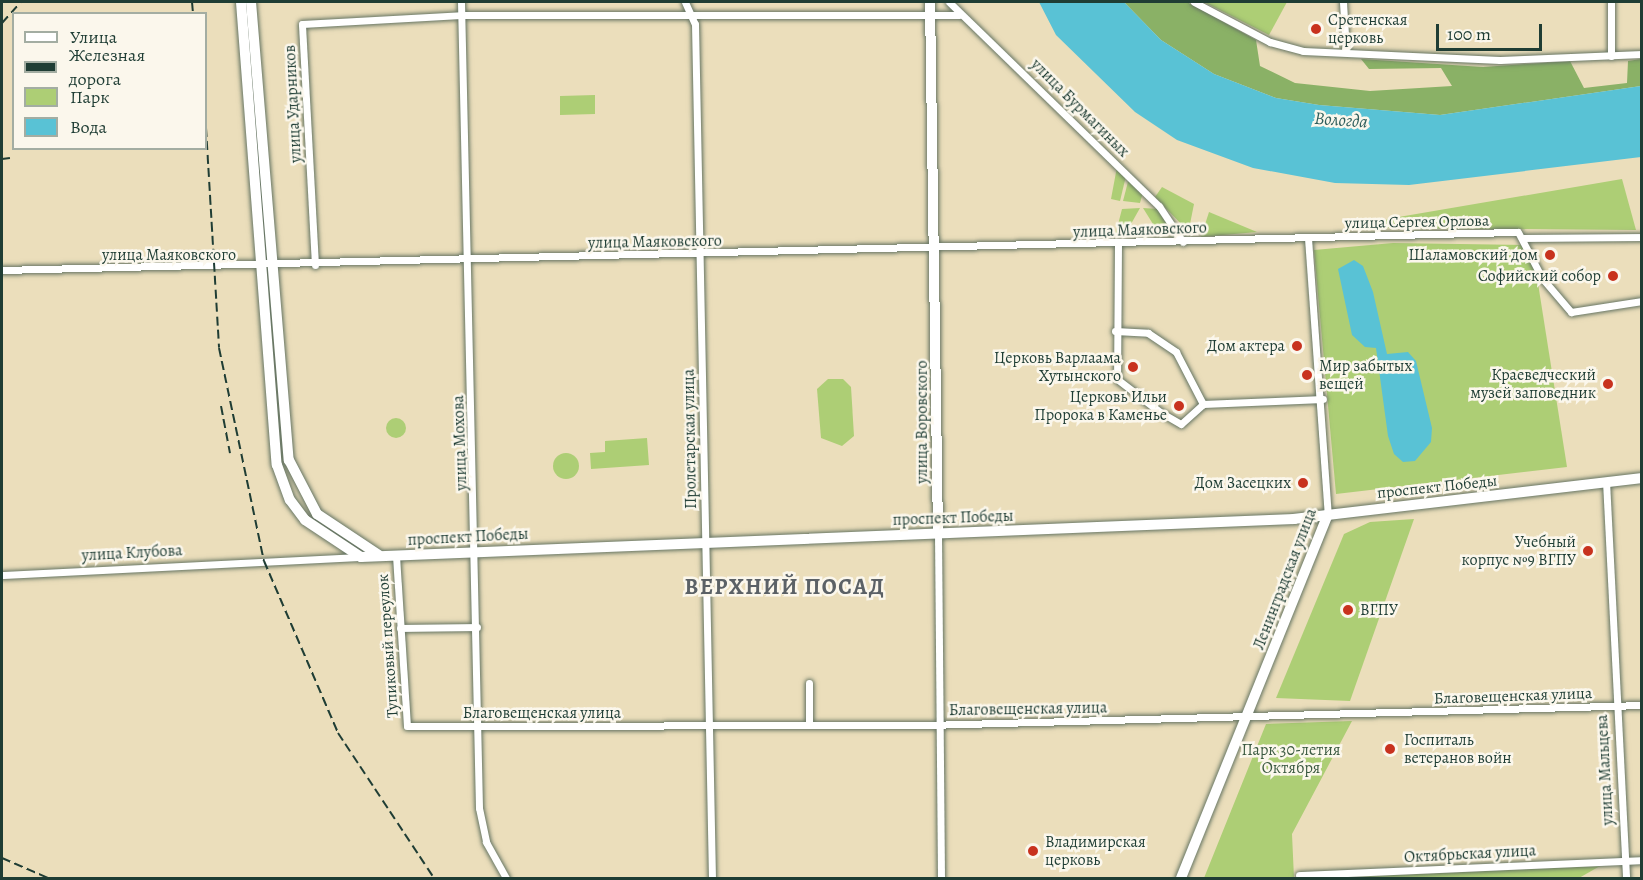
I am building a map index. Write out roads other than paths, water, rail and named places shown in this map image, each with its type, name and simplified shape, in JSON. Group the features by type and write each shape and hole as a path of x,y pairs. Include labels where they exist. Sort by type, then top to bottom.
{"main road":[{"path":"241,2 285,439 293,475 322,519 382,556"},
{"path":"251,2 268,267 274,442 282,483 310,525 361,558"},
{"name":"улица Воровского","path":"930,2 938,534"},
{"name":"проспект Победы","path":"361,558 1328,515 1641,478"},
{"name":"Ленинградская улица","path":"1181,879 1328,515"}],"street":[{"name":"улица Мохова","path":"461,2 477,552 481,826 507,879"},
{"name":"Пролетарская улица","path":"686,2 691,13 700,254 712,879"},
{"name":"улица Бурмагиных","path":"949,2 958,15 1030,75 1159,206 1183,242"},
{"path":"1194,2 1270,42 1303,51 1346,51 1500,60 1641,54"},
{"path":"1342,2 1346,51"},
{"path":"1611,2 1611,56"},
{"name":"улица Ударников","path":"315,265 302,24 461,15 691,13 931,17 958,15"},
{"name":"улица Сергея Орлова","path":"1308,238 1518,232 1524,238 1641,237"},
{"name":"улица Маяковского","path":"2,270 268,267 1308,238"},
{"name":"Ленинградская улица","path":"1308,238 1323,399 1328,515"},
{"path":"1524,238 1542,278 1571,312 1641,301"},
{"path":"1118,244 1115,331 1117,379 1181,424 1203,404 1323,399"},
{"path":"1115,331 1148,333 1176,352 1203,404"},
{"name":"улица Мальцева","path":"1606,481 1615,706 1626,879"},
{"name":"улица Воровского","path":"938,534 941,879"},
{"name":"Тупиковый переулок","path":"396,556 406,726 414,726"},
{"name":"проспект Победы","path":"264,561 361,558"},
{"name":"улица Клубова","path":"2,575 264,561"},
{"path":"400,628 477,627"},
{"path":"809,683 809,725"},
{"name":"Благовещенская улица","path":"414,726 709,727 941,724 1641,705"},
{"name":"Октябрьская улица","path":"1299,874 1641,860"}],"water":[{"name":"Вологда","path":"1039,2 1124,2 1161,40 1214,74 1276,98 1319,105 1440,115 1641,86 1641,157 1409,185 1335,183 1253,168 1177,140 1135,112 1056,35"},
{"path":"1354,260 1363,266 1373,292 1387,354 1408,352 1416,361 1432,428 1431,442 1415,461 1403,462 1394,454 1388,436 1376,348 1365,347 1352,335 1338,269"}],"railway":[{"path":"2,23 21,2"},
{"path":"192,2 193,12"},
{"path":"207,145 219,348 264,561 338,733 434,878"},
{"path":"2,159 10,158"},
{"path":"221,406 230,453"},
{"path":"2,858 48,878"}],"place":[{"name":"Сретенская церковь","path":"1316,29"},
{"name":"Шаламовский дом","path":"1550,255"},
{"name":"Софийский собор","path":"1613,276"},
{"name":"Дом актера","path":"1297,346"},
{"name":"Церковь Варлаама Хутынского","path":"1133,367"},
{"name":"Мир забытых вещей","path":"1307,375"},
{"name":"Краеведческий музей заповедник","path":"1608,384"},
{"name":"Церковь Ильи Пророка в Каменье","path":"1179,406"},
{"name":"Дом Засецких","path":"1303,483"},
{"name":"Учебный корпус №9 ВГПУ","path":"1588,551"},
{"name":"ВГПУ","path":"1348,610"},
{"name":"Госпиталь ветеранов войн","path":"1390,749"},
{"name":"Владимирская церковь","path":"1033,851"}],"district":[{"name":"ВЕРХНИЙ ПОСАД","path":"785,588"}],"park label":[{"name":"Парк 30-летия Октября","path":"1291,759"}]}
